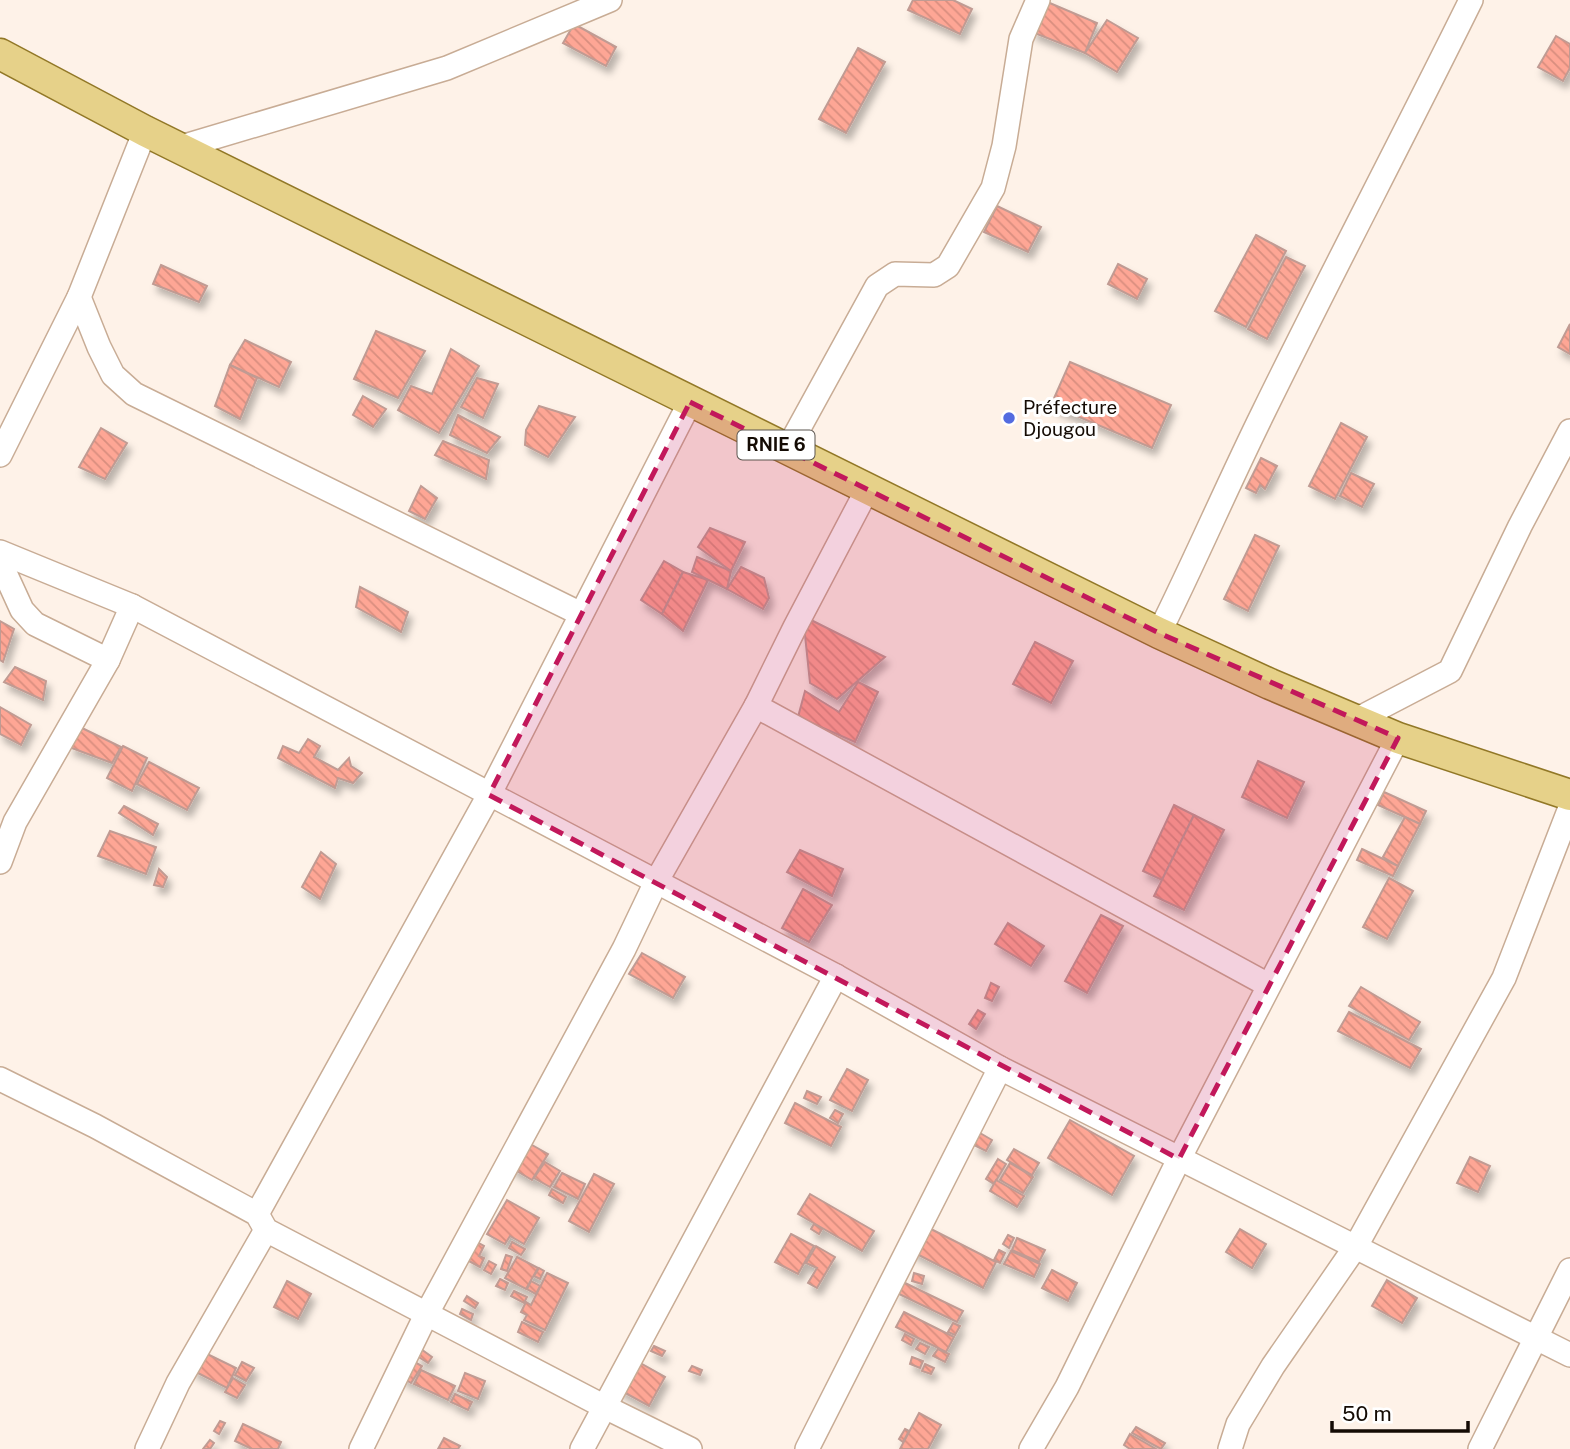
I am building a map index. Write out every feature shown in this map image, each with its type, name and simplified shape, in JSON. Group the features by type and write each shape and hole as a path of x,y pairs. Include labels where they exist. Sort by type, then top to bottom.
{"main road":[{"name":"RNIE 6","path":"0,54 178,148 1158,634 1398,738 1570,795"}],"street":[{"path":"178,148 447,68 610,0"},
{"path":"787,450 877,286 895,274 934,275 948,266 993,188 1004,146 1021,39 1038,0"},
{"path":"1158,634 1198,556 1274,389 1471,0"},
{"path":"0,456 79,296 145,131"},
{"path":"79,296 113,375 134,394 581,614"},
{"path":"146,1449 261,1222 489,795 690,402"},
{"path":"1356,720 1450,671 1520,526 1570,431"},
{"path":"361,1449 426,1315 624,949 656,882 756,706 867,489"},
{"path":"0,552 132,606 836,976 1000,1068 1570,1354"},
{"path":"0,562 22,610 36,624 108,660"},
{"path":"0,862 15,822 108,660 132,606"},
{"path":"756,706 1268,985"},
{"path":"1031,1449 1067,1387 1179,1159 1398,738"},
{"path":"1230,1449 1238,1424 1273,1366 1356,1246 1504,978 1570,808"},
{"path":"582,1449 836,976"},
{"path":"807,1449 1000,1068"},
{"path":"0,1079 95,1126 426,1315 690,1449"},
{"path":"1480,1449 1570,1270"}],"highlighted area":[{"path":"690,402 1159,633 1398,738 1179,1159 489,795"}],"building":[{"path":"913,0 953,0 972,9 960,34 908,10"},
{"path":"1045,1 1097,23 1085,53 1032,32"},
{"path":"1107,20 1138,38 1117,72 1085,53"},
{"path":"574,24 616,47 606,66 563,43"},
{"path":"1556,36 1570,44 1570,68 1563,81 1538,67"},
{"path":"858,48 885,62 846,133 819,119"},
{"path":"997,206 1041,227 1028,252 984,232"},
{"path":"1256,235 1286,251 1246,327 1215,311"},
{"path":"1286,257 1305,266 1267,339 1248,329"},
{"path":"1118,264 1147,279 1137,299 1108,284"},
{"path":"161,265 207,286 199,302 153,284"},
{"path":"1570,324 1570,354 1558,347"},
{"path":"376,331 425,351 398,398 354,379"},
{"path":"245,340 291,362 279,387 230,365"},
{"path":"451,349 479,366 439,433 398,410 411,386 432,394"},
{"path":"1070,362 1171,405 1152,448 1051,405"},
{"path":"230,365 257,378 240,419 215,406"},
{"path":"477,378 498,384 483,418 461,407"},
{"path":"363,396 386,409 373,427 353,415"},
{"path":"539,406 575,417 548,457 525,445 526,430"},
{"path":"458,415 500,437 487,453 450,435"},
{"path":"1341,423 1367,437 1335,499 1309,486"},
{"path":"101,428 127,443 105,479 79,467"},
{"path":"443,441 489,460 486,479 435,455"},
{"path":"1261,458 1277,466 1265,489 1260,485 1256,493 1246,488"},
{"path":"1351,473 1374,484 1362,507 1340,496"},
{"path":"421,486 437,498 425,519 409,511"},
{"path":"710,528 745,542 731,571 698,547"},
{"path":"1255,535 1279,546 1248,611 1224,599"},
{"path":"697,557 731,571 727,589 692,572"},
{"path":"664,561 683,572 662,614 641,600"},
{"path":"741,567 764,578 769,598 763,609 727,589"},
{"path":"683,572 708,580 683,631 662,614"},
{"path":"360,587 408,612 401,632 356,607"},
{"path":"803,616 885,657 837,699 810,683"},
{"path":"0,621 14,629 3,662 0,660"},
{"path":"1035,642 1073,661 1051,703 1013,684"},
{"path":"15,667 46,681 43,700 4,682"},
{"path":"858,682 878,692 855,742 798,717 805,691 839,712"},
{"path":"0,707 31,725 21,745 0,734"},
{"path":"82,728 121,747 112,763 69,747"},
{"path":"308,739 320,746 314,757 338,770 349,758 351,766 362,773 353,783 338,778 335,788 278,758 283,746 299,753"},
{"path":"123,746 147,758 132,791 107,778"},
{"path":"1258,761 1304,782 1287,818 1242,797"},
{"path":"149,762 199,788 187,810 137,784"},
{"path":"1384,792 1426,811 1420,824 1378,805"},
{"path":"1174,805 1194,815 1162,880 1143,871"},
{"path":"124,806 158,824 153,835 119,813"},
{"path":"1194,815 1224,830 1184,910 1154,896"},
{"path":"1405,817 1420,824 1398,866 1383,857"},
{"path":"110,831 156,847 146,874 98,856"},
{"path":"1362,849 1398,866 1393,876 1357,860"},
{"path":"800,850 843,869 832,896 787,872"},
{"path":"321,852 336,864 320,899 302,887"},
{"path":"159,869 167,877 163,887 154,885"},
{"path":"1389,878 1413,891 1387,939 1363,927"},
{"path":"803,889 832,905 809,942 782,928"},
{"path":"1101,915 1123,926 1087,993 1065,981"},
{"path":"1008,923 1044,946 1031,966 995,944"},
{"path":"642,953 685,977 673,998 629,974"},
{"path":"991,983 999,987 992,1001 985,998"},
{"path":"1361,987 1420,1022 1409,1040 1349,1006"},
{"path":"978,1010 985,1014 976,1029 969,1024"},
{"path":"1349,1012 1421,1049 1410,1068 1338,1031"},
{"path":"847,1069 868,1080 852,1111 830,1100"},
{"path":"807,1091 821,1097 817,1104 804,1098"},
{"path":"795,1103 841,1127 831,1146 785,1123"},
{"path":"835,1110 843,1114 838,1123 830,1118"},
{"path":"1070,1120 1134,1156 1112,1195 1048,1158"},
{"path":"980,1133 992,1140 986,1151 974,1145"},
{"path":"525,1141 548,1154 532,1180 510,1167"},
{"path":"1014,1149 1039,1163 1032,1175 1007,1160"},
{"path":"1470,1157 1490,1166 1478,1192 1457,1183"},
{"path":"998,1159 1006,1164 994,1184 986,1179"},
{"path":"545,1162 560,1171 550,1187 534,1178"},
{"path":"1010,1163 1033,1177 1023,1193 1000,1180"},
{"path":"562,1173 585,1184 578,1199 554,1187"},
{"path":"594,1174 614,1184 589,1232 569,1221"},
{"path":"996,1180 1024,1196 1017,1207 990,1191"},
{"path":"552,1189 566,1197 563,1203 549,1195"},
{"path":"810,1194 874,1231 862,1251 798,1214"},
{"path":"507,1200 539,1218 524,1244 510,1236 505,1244 487,1234"},
{"path":"814,1224 822,1229 819,1234 811,1229"},
{"path":"925,1226 996,1262 983,1288 911,1251"},
{"path":"1240,1229 1266,1244 1252,1268 1226,1252"},
{"path":"791,1234 814,1246 798,1274 775,1262"},
{"path":"1008,1235 1014,1238 1009,1248 1003,1244"},
{"path":"1017,1238 1045,1250 1039,1262 1012,1250"},
{"path":"477,1242 484,1246 479,1256 484,1258 480,1267 467,1260"},
{"path":"512,1242 525,1249 521,1255 509,1248"},
{"path":"816,1246 835,1257 817,1288 808,1283 817,1268 806,1263"},
{"path":"999,1250 1005,1253 1000,1263 994,1260"},
{"path":"1011,1251 1040,1264 1034,1277 1004,1264"},
{"path":"506,1255 512,1257 507,1271 501,1269"},
{"path":"517,1257 538,1268 526,1289 505,1278"},
{"path":"489,1261 496,1265 491,1274 484,1270"},
{"path":"539,1268 544,1271 540,1279 534,1276"},
{"path":"1052,1270 1077,1283 1068,1301 1042,1288"},
{"path":"547,1273 568,1283 545,1330 524,1320 527,1315 521,1312 526,1302 531,1305"},
{"path":"914,1273 924,1276 922,1284 912,1281"},
{"path":"500,1279 508,1283 505,1290 496,1286"},
{"path":"1387,1280 1417,1298 1402,1323 1372,1306"},
{"path":"287,1281 311,1294 298,1319 274,1307"},
{"path":"531,1281 540,1286 536,1294 527,1289"},
{"path":"903,1282 963,1311 957,1322 897,1293"},
{"path":"514,1291 527,1297 524,1303 511,1296"},
{"path":"467,1296 478,1303 475,1308 464,1301"},
{"path":"462,1309 473,1314 471,1320 460,1314"},
{"path":"904,1312 954,1337 946,1352 896,1327"},
{"path":"522,1322 543,1332 538,1342 518,1332"},
{"path":"953,1323 960,1326 955,1335 948,1332"},
{"path":"905,1334 914,1339 911,1345 902,1340"},
{"path":"920,1343 929,1347 925,1354 916,1349"},
{"path":"654,1346 665,1351 662,1356 651,1351"},
{"path":"421,1349 432,1357 428,1363 417,1356"},
{"path":"938,1349 949,1354 945,1362 933,1356"},
{"path":"201,1351 236,1368 227,1388 192,1370"},
{"path":"912,1357 923,1361 920,1368 910,1364"},
{"path":"411,1360 422,1366 411,1383 401,1377"},
{"path":"635,1360 665,1377 649,1406 618,1389"},
{"path":"242,1362 254,1368 246,1381 235,1375"},
{"path":"925,1364 934,1368 931,1374 922,1371"},
{"path":"692,1366 702,1370 700,1375 689,1371"},
{"path":"421,1370 455,1386 448,1400 414,1384"},
{"path":"465,1373 485,1381 478,1399 458,1391"},
{"path":"233,1378 245,1385 237,1398 225,1392"},
{"path":"455,1394 472,1402 468,1410 451,1402"},
{"path":"919,1413 941,1425 928,1449 900,1449"},
{"path":"220,1421 225,1423 219,1434 214,1431"},
{"path":"243,1424 281,1442 278,1449 252,1449 235,1441"},
{"path":"1136,1427 1165,1443 1161,1449 1132,1433"},
{"path":"905,1429 909,1431 903,1442 899,1439"},
{"path":"1130,1434 1156,1449 1130,1449 1124,1445"},
{"path":"444,1438 460,1446 458,1449 438,1449"},
{"path":"210,1440 214,1443 210,1449 203,1449"}],"place":[{"name":"Préfecture Djougou","path":"1009,418"}]}
